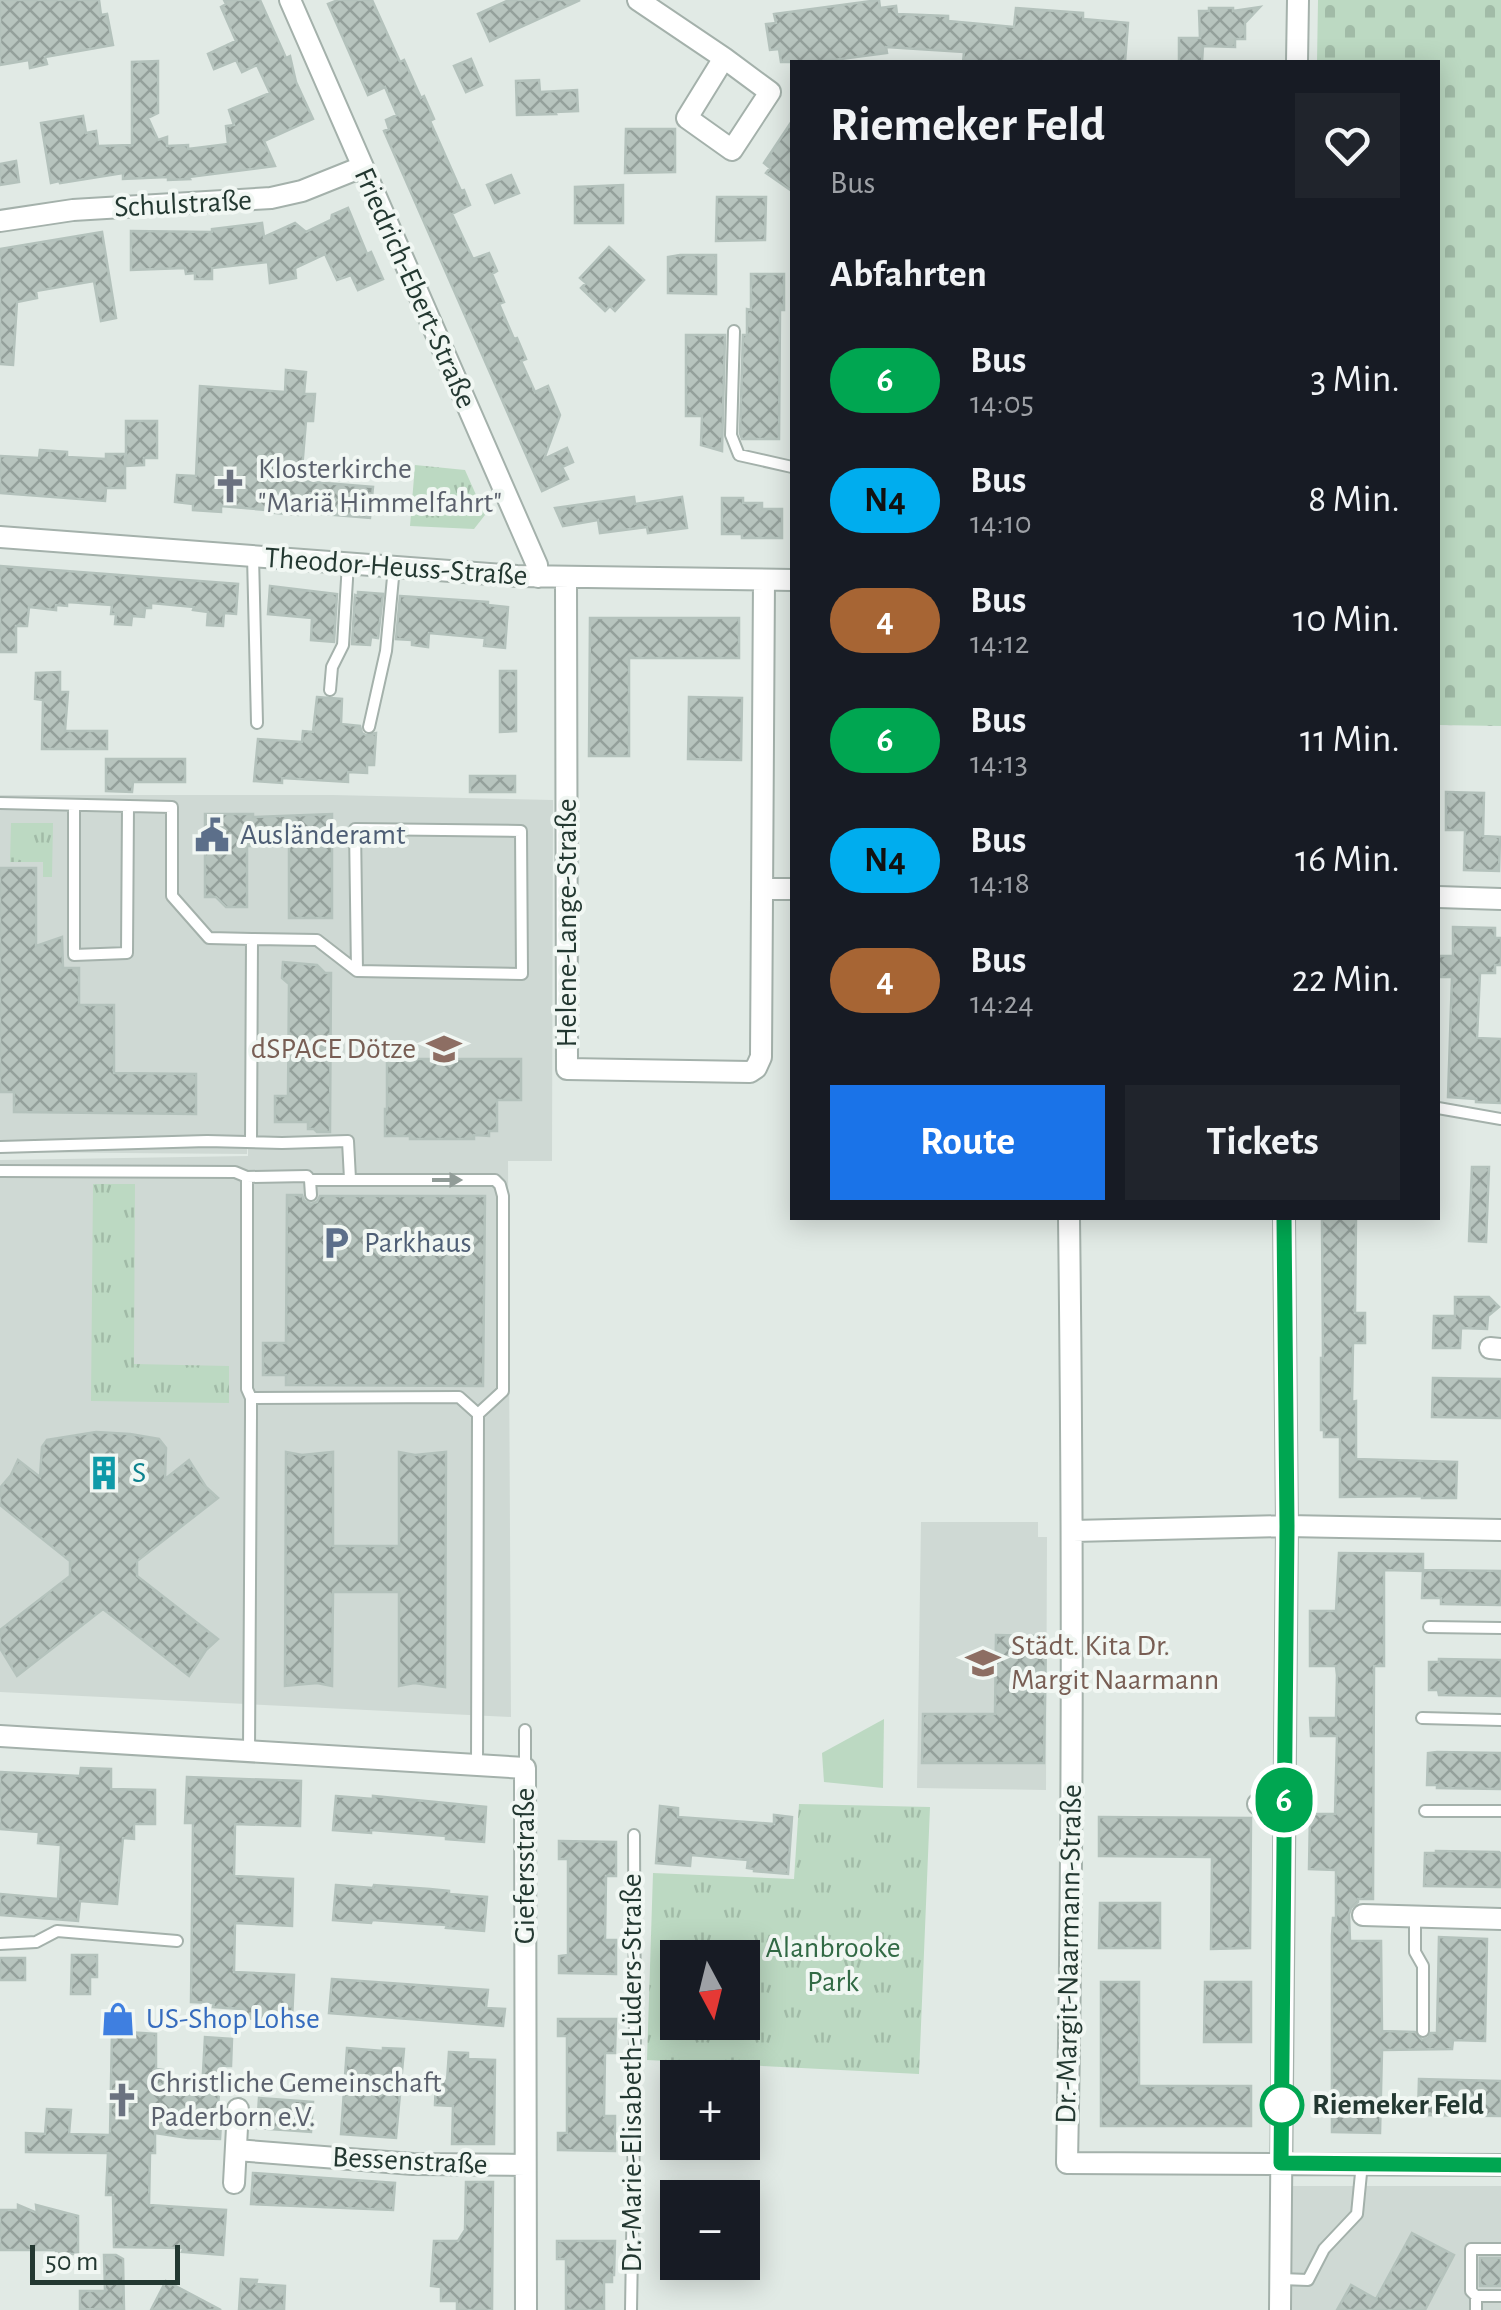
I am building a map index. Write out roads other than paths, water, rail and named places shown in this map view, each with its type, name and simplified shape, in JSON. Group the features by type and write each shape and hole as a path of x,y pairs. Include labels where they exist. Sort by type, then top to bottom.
{"street":[{"name":"Friedrich-Ebert-Straße","path":"290,0 537,565 538,577"},
{"path":"638,0 724,58 770,92 732,150 687,118 724,58"},
{"path":"1297,60 1298,0"},
{"name":"Schulstraße","path":"0,222 74,210 271,198 302,192 362,167"},
{"name":"Theodor-Heuss-Straße","path":"0,537 538,577 790,580"},
{"name":"Helene-Lange-Straße","path":"566,578 567,1069 750,1072 761,1057 764,580"},
{"path":"763,889 790,889"},
{"path":"1440,897 1501,898"},
{"name":"Dr.-Margit-Naarmann-Straße","path":"1069,1220 1073,1531 1067,2163 1281,2163"},
{"path":"1280,2310 1287,1526 1284,1220"},
{"path":"1073,1531 1287,1526 1501,1530"},
{"name":"Giefersstraße","path":"0,1736 524,1768 526,2310"},
{"path":"1258,1804 1284,1805"},
{"path":"1363,1915 1501,1920"},
{"path":"234,2182 238,2109"},
{"name":"Bessenstraße","path":"236,2150 413,2164 525,2165"},
{"path":"1281,2163 1501,2164"}],"lane":[{"path":"734,331 732,435 739,455 790,467"},
{"path":"253,556 257,723"},
{"path":"330,690 332,667 343,644 348,564"},
{"path":"368,727 386,652 394,567"},
{"path":"0,803 172,807 172,896 209,938 317,940 357,970 522,974 521,831 355,828 357,970"},
{"path":"74,805 74,955 127,953 128,806"},
{"path":"251,1142 252,939"},
{"path":"1440,1108 1501,1119"},
{"path":"0,1147 207,1140 348,1141 350,1179"},
{"path":"0,1172 235,1172 247,1177 307,1176 311,1196"},
{"path":"247,1177 246,1389 251,1398 249,1751"},
{"path":"310,1180 496,1180 500,1185 503,1391 478,1414 477,1765"},
{"path":"251,1398 459,1397 478,1414"},
{"path":"1429,1627 1501,1628"},
{"path":"1422,1718 1501,1720"},
{"path":"524,1768 526,1730"},
{"path":"1425,1811 1501,1812"},
{"name":"Dr.-Marie-Elisabeth-Lüders-Straße","path":"631,2310 634,1835"},
{"path":"1415,1917 1415,1952 1423,1966 1423,2031"},
{"path":"0,1944 36,1942 57,1931 176,1941"},
{"path":"1280,2279 1308,2280 1324,2250 1356,2214 1362,2163"},
{"path":"1501,2249 1471,2249 1471,2291 1476,2296 1501,2296"},
{"path":"1476,2296 1476,2310"}],"place":[{"name":"Klosterkirche \"Mariä Himmelfahrt\"","path":"230,486"},
{"name":"Ausländeramt","path":"212,835"},
{"name":"dSPACE Dötze","path":"444,1049"},
{"name":"Parkhaus","path":"336,1243"},
{"name":"S","path":"104,1473"},
{"name":"Städt. Kita Dr. Margit Naarmann","path":"983,1663"},
{"name":"US-Shop Lohse","path":"118,2019"},
{"name":"Christliche Gemeinschaft Paderborn e.V.","path":"122,2100"},
{"name":"Riemeker Feld","path":"1282,2105"}],"park label":[{"name":"Alanbrooke Park","path":"833,1965"}]}
